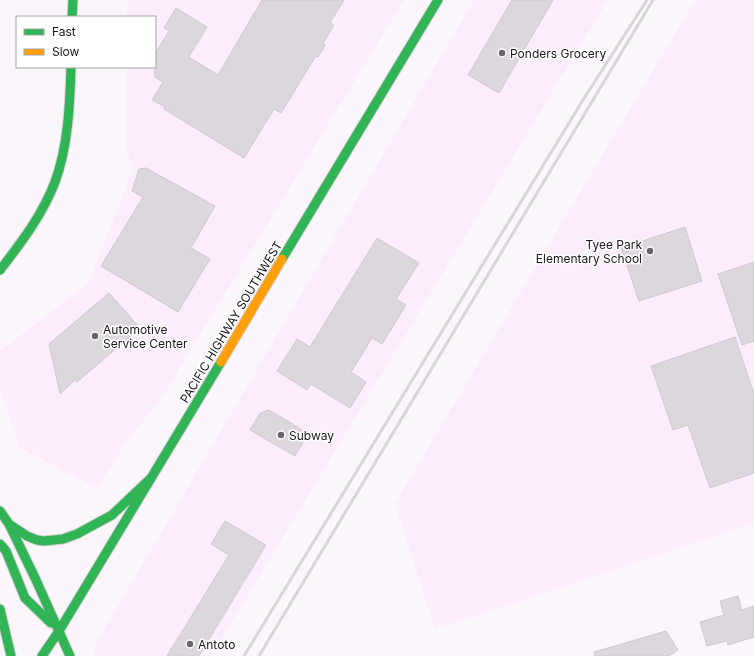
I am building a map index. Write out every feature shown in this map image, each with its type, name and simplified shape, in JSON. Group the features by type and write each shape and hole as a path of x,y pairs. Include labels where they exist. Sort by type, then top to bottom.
{"main road":[{"path":"72,16 73,0"},
{"name":"PACIFIC HIGHWAY SOUTHWEST","path":"42,656 59,631 438,0"},
{"path":"0,270 35,222 54,184 63,150 70,104 70,68"},
{"path":"9,524 27,536 37,540 44,541 63,539 77,534 112,516 150,479"},
{"path":"0,511 9,524 70,656"},
{"path":"0,544 6,551 25,598 59,631"},
{"path":"0,609 11,656"}],"shaded area":[{"path":"128,0 404,0 160,400 128,440 97,488 19,447 0,390 0,351 88,284 133,169 127,150 127,68 156,68 156,16 127,16"},
{"path":"474,0 608,0 211,656 95,656 95,648 98,640"},
{"name":"Tyee Park Elementary School","path":"695,0 754,0 754,524 435,629 395,503"}],"building":[{"path":"262,0 344,0 330,23 334,25 323,44 325,45 318,57 316,56 281,113 274,109 244,158 164,109 165,107 152,100 163,82 155,77 156,52 169,31 164,28 176,8 207,27 189,57 218,75"},
{"path":"512,0 553,0 499,93 468,75"},
{"path":"146,168 215,206 191,248 210,259 178,312 101,266 143,197 132,191 139,169"},
{"path":"685,227 702,281 639,301 621,248"},
{"path":"377,238 419,263 396,299 406,305 382,344 372,338 351,372 366,382 350,408 311,384 307,390 277,371 297,339 310,347"},
{"path":"754,262 754,341 742,345 718,274"},
{"name":"Automotive Service Center","path":"109,293 140,328 77,382 75,380 60,394 49,344"},
{"path":"735,337 754,394 754,473 710,488 688,425 673,430 651,366"},
{"name":"Subway","path":"269,410 301,429 304,441 295,456 250,430 260,413"},
{"path":"225,521 266,545 199,656 167,656 229,555 211,544"},
{"path":"738,596 742,610 754,606 754,637 728,645 727,641 707,646 700,622 724,615 720,601"},
{"path":"666,631 678,650 669,656 595,656 594,652"}],"railway":[{"path":"244,656 583,100 647,0"},
{"path":"259,656 653,0"}],"traffic: fast":[{"path":"72,16 73,0"},
{"path":"282,259 438,0"},
{"path":"0,270 38,217 55,182 66,140 71,68"},
{"path":"42,656 59,631 221,362"},
{"path":"9,524 27,536 37,540 44,541 63,539 77,534 112,515 150,479"},
{"path":"0,511 9,524 70,656"},
{"path":"0,544 6,551 25,598 51,623"},
{"path":"0,609 11,656"}],"traffic: slow":[{"path":"221,362 282,259"}],"place":[{"name":"Ponders Grocery","path":"502,53"},
{"name":"Tyee Park Elementary School","path":"650,251"},
{"name":"Automotive Service Center","path":"95,336"},
{"name":"Subway","path":"281,435"},
{"name":"Antoto","path":"190,644"}]}
